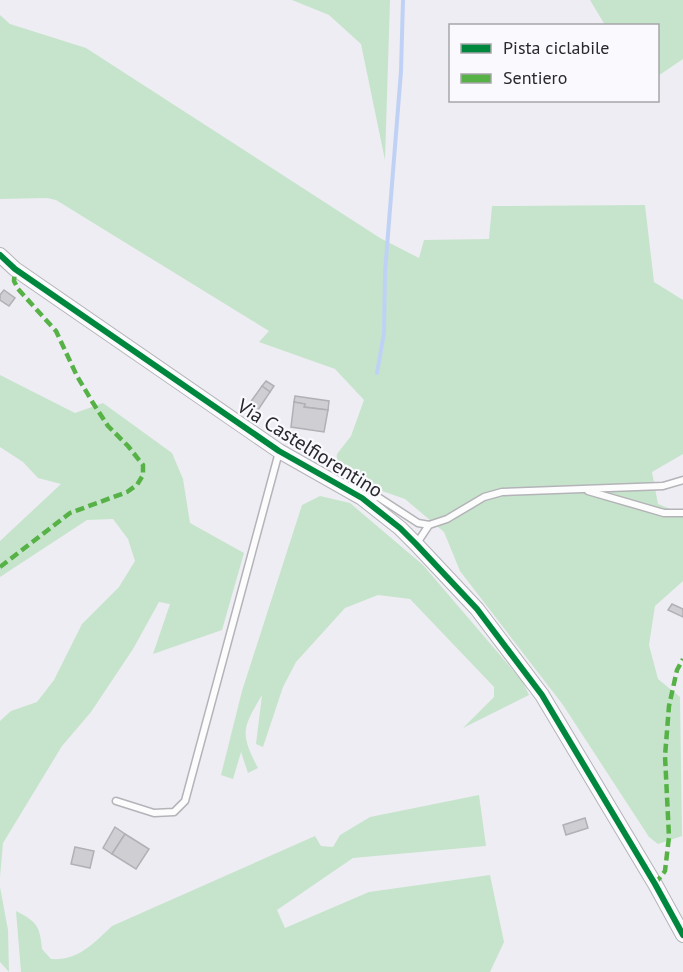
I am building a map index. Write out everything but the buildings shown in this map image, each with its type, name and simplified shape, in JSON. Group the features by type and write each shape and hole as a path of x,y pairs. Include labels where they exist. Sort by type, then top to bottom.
{"street":[{"name":"Via Castelfiorentino","path":"0,255 15,269 279,452 362,498 416,544 477,609 542,695 683,935"}],"lane":[{"path":"116,801 154,813 174,812 185,801 279,452"},
{"path":"362,498 378,497 418,523 429,525 447,519 484,497 502,492 663,486 683,480"},
{"path":"583,489 664,513 683,513"},
{"path":"416,544 429,525"}],"green space":[{"path":"292,0 390,0 385,160 361,44 329,15"},
{"path":"590,0 683,0 683,59 659,75 659,24 604,24"},
{"path":"0,15 10,24 86,48 380,238 419,258 424,240 489,239 492,206 645,205 654,282 683,300 683,454 652,472 658,504 683,514 683,581 655,606 649,645 658,679 680,697 682,836 658,844 649,837 563,705 460,571 444,532 405,499 362,484 336,466 337,454 351,436 364,400 335,369 259,342 269,331 56,200 47,198 0,199"},
{"path":"0,375 75,413 103,403 172,453 183,479 190,523 244,553 222,630 153,654 170,604 159,602 133,649 91,712 62,746 3,843 0,877 0,721 11,711 37,702 54,680 82,624 119,587 135,561 128,539 113,519 87,520 0,577 0,541 61,484 38,478 23,462 0,447"},
{"path":"320,496 350,503 423,565 523,682 529,695 463,728 494,697 494,687 410,599 378,595 345,608 296,662 283,687 263,747 256,744 262,695 250,716 246,731 248,747 258,768 248,773 241,752 233,779 221,775 242,691 302,505"},
{"path":"479,795 486,846 353,858 277,910 285,928 369,892 490,875 504,942 490,972 21,972 16,911 29,918 36,926 42,949 51,959 69,957 85,950 112,926 315,836 321,846 333,847 340,835 370,817"},
{"path":"0,887 8,930 9,972 0,962"}],"waterway":[{"path":"377,373 384,333 385,272 401,71 403,0"}],"marked path":[{"path":"0,567 70,513 127,492 137,485 143,475 143,465 108,426 93,403 77,376 56,331 18,289 14,281 15,269"},
{"path":"655,884 665,871 669,837 665,756 669,706 677,670 683,659"}],"cycle path":[{"path":"0,255 15,269 279,451 362,498 400,528 477,609 542,695 683,935"}]}
